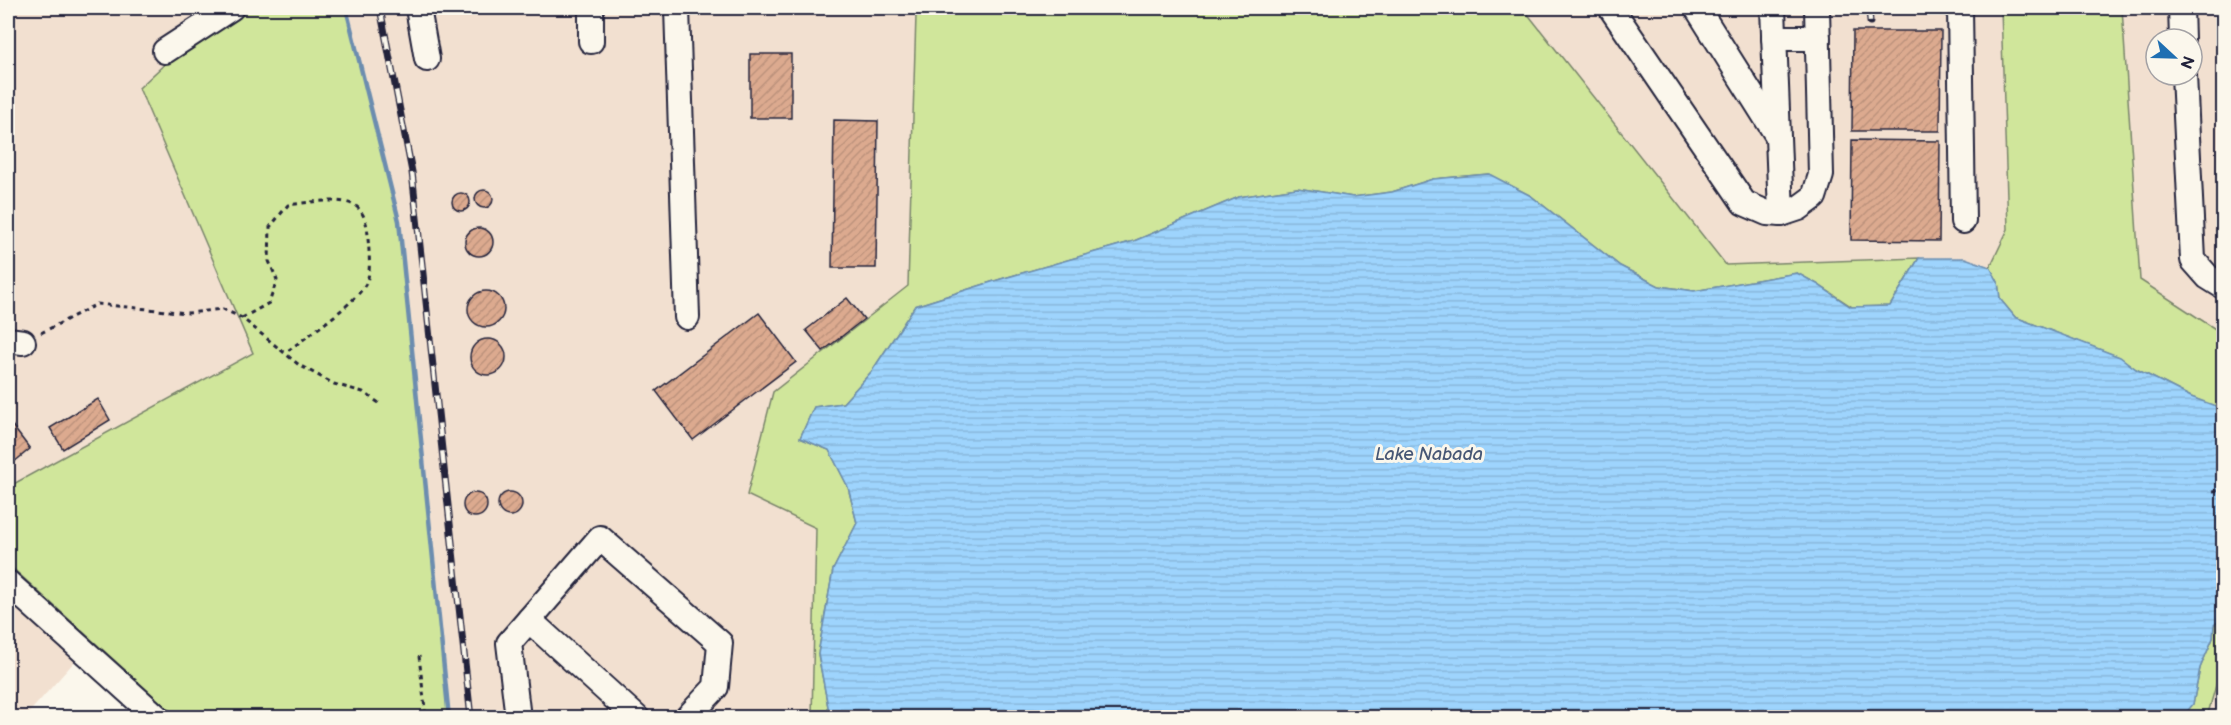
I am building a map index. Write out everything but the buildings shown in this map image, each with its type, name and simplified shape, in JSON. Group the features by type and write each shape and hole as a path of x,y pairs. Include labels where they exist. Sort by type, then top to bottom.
{"street":[{"path":"165,51 231,8"},
{"path":"418,8 427,59"},
{"path":"591,8 591,41"},
{"path":"677,8 687,317"},
{"path":"1611,8 1744,203 1767,213 1781,214 1799,208 1814,196 1821,175 1817,8"},
{"path":"1697,8 1778,137"},
{"path":"1773,8 1781,214"},
{"path":"1960,8 1963,221"},
{"path":"2181,8 2182,27"},
{"path":"1774,38 1818,38"},
{"path":"2185,87 2193,260 2208,277 2223,287"},
{"path":"518,717 509,643 600,538 720,643 716,687 687,717"},
{"path":"8,583 158,717"},
{"path":"529,620 637,717"}],"path":[{"path":"242,318 269,303 277,280 269,261 270,227 288,205 325,201 348,202 359,208 367,225 369,250 367,280 352,300 285,353"},
{"path":"15,341 97,304 129,309 188,313 223,309 242,318 299,365 334,384 363,393 382,405"},
{"path":"2213,491 2223,490"},
{"path":"419,657 426,717"}],"shaded area":[{"path":"8,8 225,8 195,220 253,353 8,487"},
{"path":"346,8 1002,8 916,15 908,286 773,392 747,494 816,528 812,717 449,717 399,221"},
{"path":"1523,8 2001,8 2008,229 1990,267 1965,258 1938,257 1726,265"},
{"path":"2122,8 2223,8 2223,334 2140,280"},
{"path":"8,583 84,651 25,717 8,717"},
{"path":"2223,661 2223,717 2207,717"}],"green space":[{"path":"225,8 346,8 399,221 449,717 177,717 8,564 8,487 253,353 139,88"},
{"path":"1002,8 1523,8 1726,265 1919,258 1890,306 1852,307 1797,273 1694,291 1659,286 1620,266 1531,196 1488,174 1433,179 1392,192 1353,197 1297,188 1239,197 1134,241 915,306 872,371 843,403 814,407 800,438 829,450 848,487 857,523 833,570 818,654 830,717 812,717 816,528 747,495 773,392 908,286 916,15"},
{"path":"2001,8 2122,8 2140,280 2223,334 2223,410 2191,397 2136,369 2119,357 2015,317 2000,299 1998,282 1990,267 2008,229"},
{"path":"2223,596 2223,661 2207,717 2182,718 2193,704 2200,668 2213,638 2214,625 2219,621 2218,605"}],"water":[{"name":"Lake Nabada","path":"1489,174 1531,196 1620,266 1659,286 1694,291 1797,273 1851,307 1890,306 1919,258 1965,258 1990,267 1998,282 2000,299 2015,317 2120,357 2136,369 2191,397 2224,410 2223,596 2218,605 2219,621 2214,625 2213,638 2200,668 2193,704 2182,718 830,717 818,654 833,570 857,523 848,487 829,450 800,438 814,407 843,403 872,371 915,306 1134,241 1239,197 1297,188 1353,197 1392,192 1433,179"}],"waterway":[{"path":"346,8 399,221 449,718"}],"railway":[{"path":"380,8 412,172 471,718"},
{"path":"1869,8 1870,22"}]}
